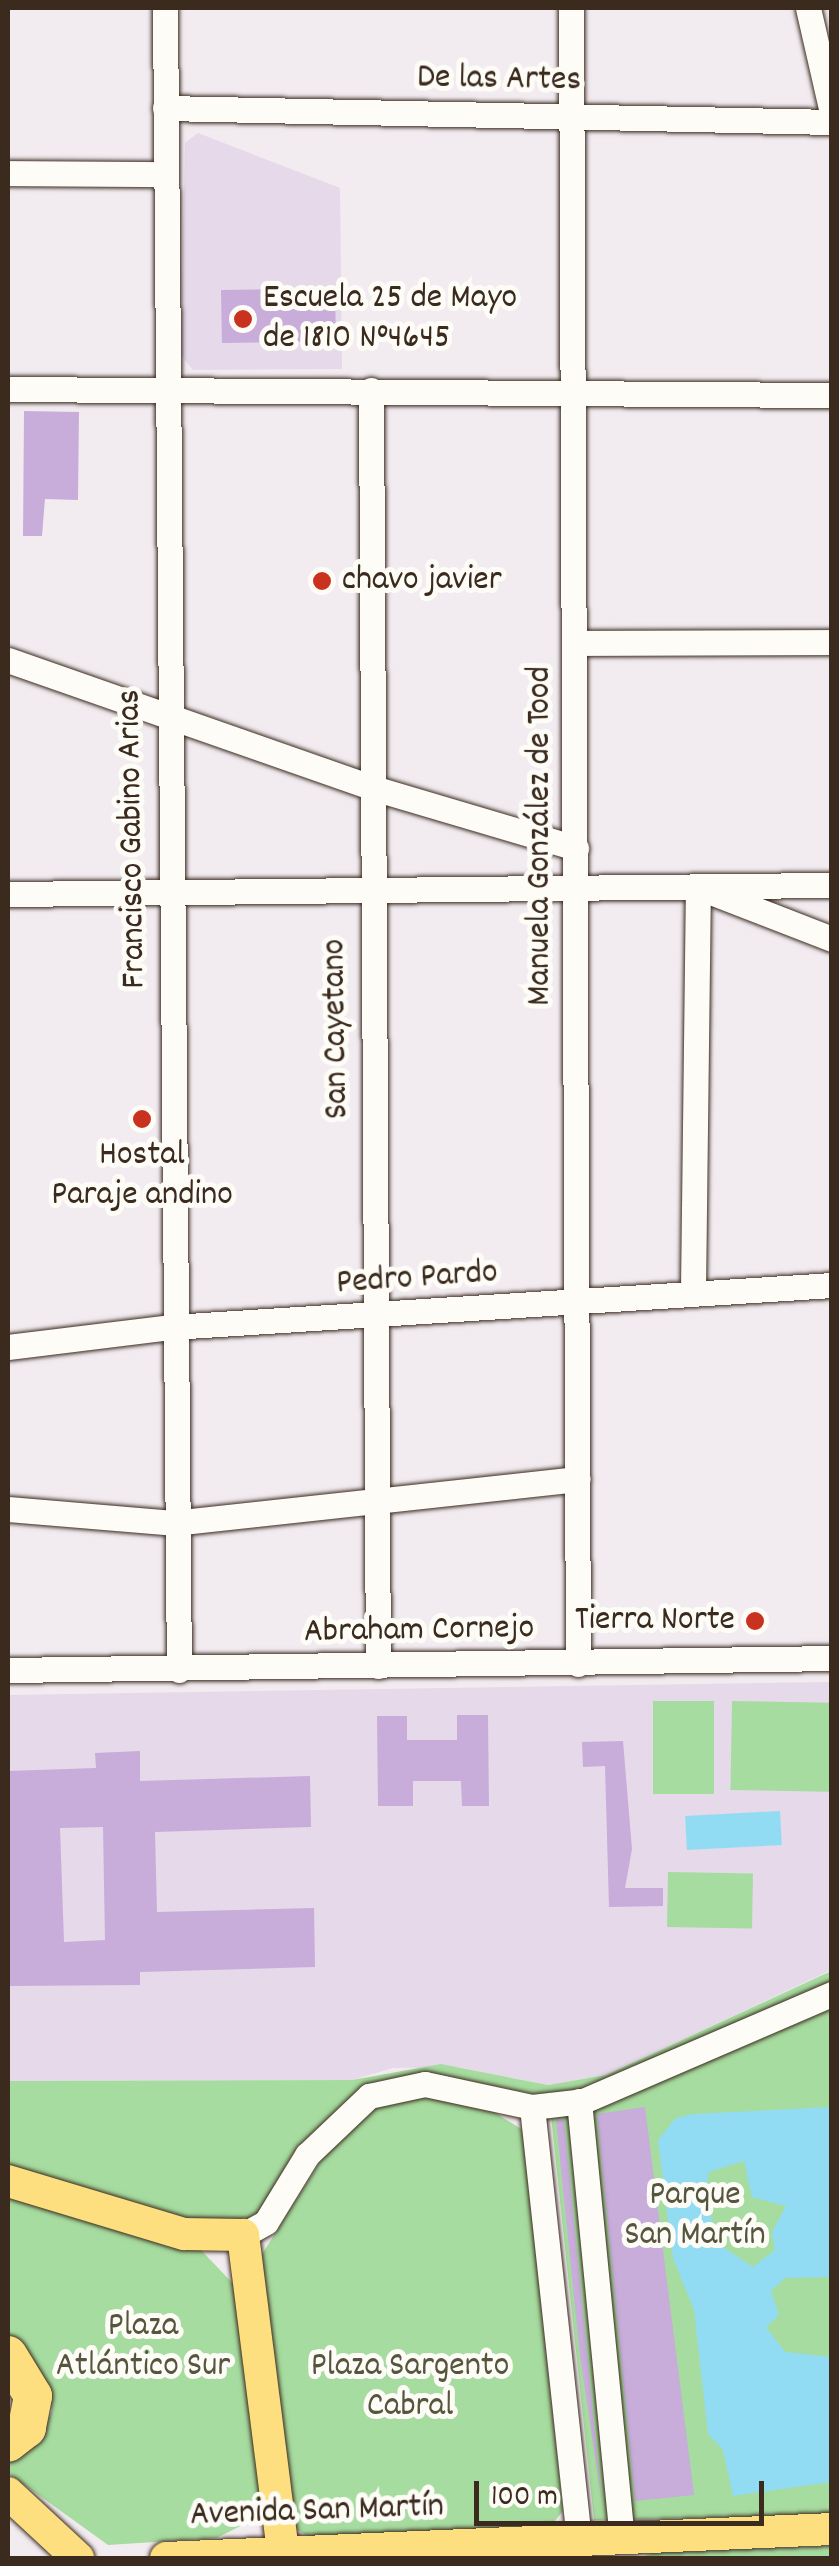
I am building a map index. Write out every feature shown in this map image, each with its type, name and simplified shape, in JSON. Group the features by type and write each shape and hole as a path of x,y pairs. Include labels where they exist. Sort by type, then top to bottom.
{"highway":[{"path":"8,2355 29,2384 33,2412 8,2444"}],"main road":[{"path":"8,2181 184,2234 243,2235 283,2557"},
{"path":"8,2492 80,2555"},
{"name":"Avenida San Martín","path":"136,2558 283,2557 832,2530"}],"street":[{"name":"Francisco Gabino Arias","path":"165,8 166,716 173,1523 179,1670"},
{"name":"Manuela González de Tood","path":"571,8 576,392 578,1664"},
{"path":"808,8 832,113"},
{"name":"De las Artes","path":"165,108 832,122"},
{"path":"8,173 165,174"},
{"path":"8,389 832,394"},
{"name":"San Cayetano","path":"371,390 370,891 378,1666"},
{"path":"577,643 832,642"},
{"path":"8,660 370,787 576,848"},
{"path":"8,894 832,885"},
{"path":"698,887 832,939"},
{"path":"693,1291 698,887"},
{"name":"Pedro Pardo","path":"8,1347 172,1327 377,1318 693,1291 832,1285"},
{"path":"8,1509 173,1523 578,1478"},
{"name":"Abraham Cornejo","path":"8,1670 832,1658"},
{"path":"243,2235 266,2222 308,2155 369,2096 397,2086 454,2086 532,2107 580,2101 832,1994"},
{"path":"580,2101 622,2538"},
{"path":"532,2107 579,2541"}],"shaded area":[{"name":"Escuela 25 de Mayo de 1810 N°4645","path":"198,133 340,188 342,369 193,370 181,355 185,143"},
{"path":"831,1682 829,1971 606,2075 548,2085 458,2067 393,2068 352,2080 8,2081 8,1695"}],"green space":[{"path":"653,1701 714,1701 714,1794 653,1794"},
{"path":"732,1701 831,1703 829,1792 730,1790"},
{"path":"668,1872 753,1873 752,1928 667,1927"},
{"name":"Parque San Martín","path":"831,1956 831,1985 603,2088 548,2097 429,2073 366,2086 297,2147 260,2215 220,2228 8,2172 8,2081 352,2080 441,2064 548,2085 606,2075 829,1972"},
{"name":"Parque San Martín","path":"831,2005 831,2515 594,2520 551,2116"},
{"name":"Parque San Martín","path":"409,2093 484,2106 523,2130 563,2511 549,2528 309,2537 291,2526 256,2264 328,2149 371,2106"},
{"name":"Plaza Atlántico Sur","path":"8,2190 201,2250 241,2292 264,2501 254,2519 217,2538 108,2545 8,2473 8,2457 40,2438 52,2411 50,2395 8,2342"},
{"path":"831,2546 831,2558 640,2558 652,2553"}],"water":[{"path":"780,1811 782,1845 687,1850 685,1816"},
{"path":"831,2107 831,2277 785,2278 771,2291 779,2315 766,2327 785,2352 831,2357 831,2482 733,2496 723,2450 708,2434 694,2310 673,2258 658,2140 676,2118","holes":["744,2161 752,2197 786,2206 772,2232 775,2250 753,2267 720,2245 705,2198 709,2172"]}],"building":[{"path":"335,288 336,341 222,343 221,290"},
{"path":"24,411 79,412 78,500 45,499 42,536 23,536"},
{"path":"457,1715 488,1715 489,1806 462,1806 461,1781 413,1781 413,1806 378,1806 377,1716 407,1716 407,1740 457,1740"},
{"path":"623,1741 632,1849 625,1888 663,1888 663,1906 609,1907 605,1766 583,1767 582,1742"},
{"path":"140,1751 140,1781 310,1776 311,1827 155,1832 157,1912 314,1908 315,1967 140,1972 140,1985 8,1986 8,1771 96,1768 95,1753","holes":["103,1827 105,1940 64,1942 60,1828"]},
{"path":"645,2107 694,2495 635,2501 597,2114"},
{"path":"556,2120 564,2120 602,2504 580,2356"}],"place":[{"name":"Escuela 25 de Mayo de 1810 N°4645","path":"243,319"},
{"name":"chavo javier","path":"322,581"},
{"name":"Hostal Paraje andino","path":"142,1119"},
{"name":"Tierra Norte","path":"755,1621"}],"park label":[{"name":"Plaza Sargento Cabral","path":"410,2387"}]}
